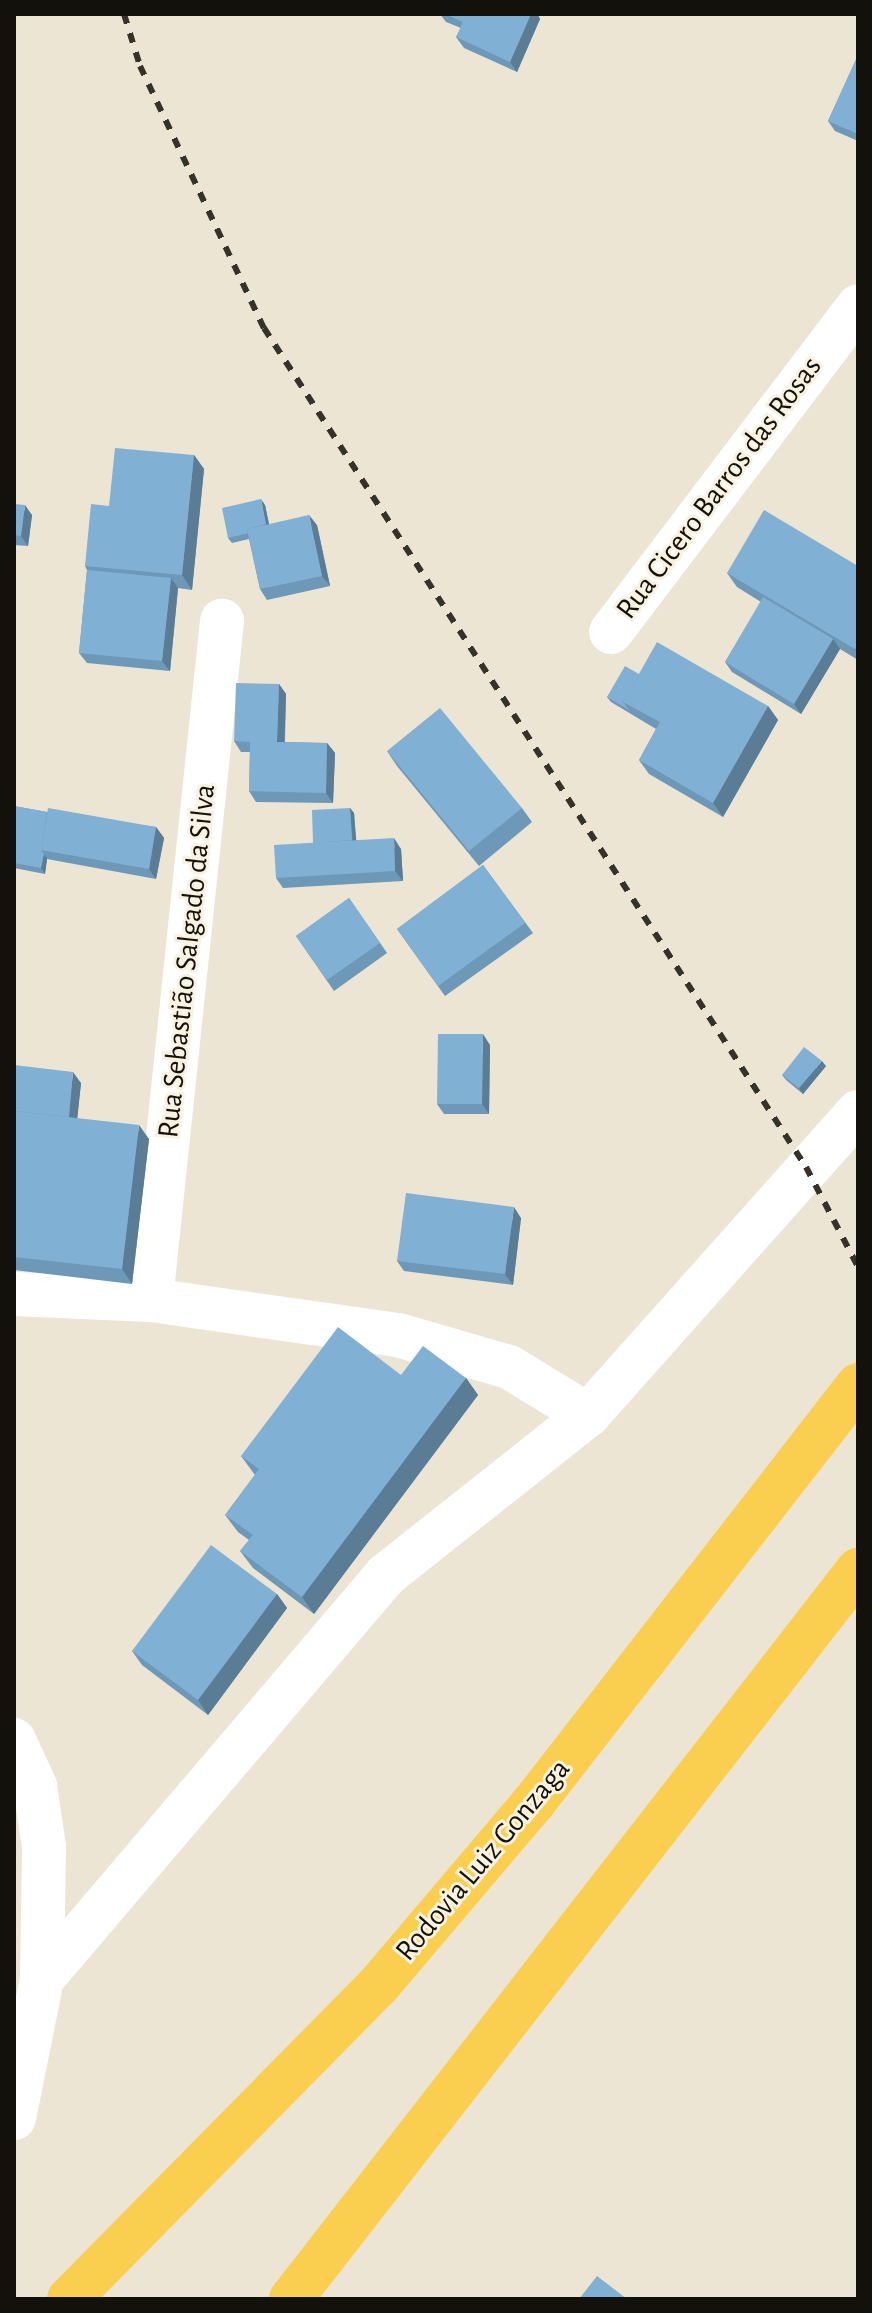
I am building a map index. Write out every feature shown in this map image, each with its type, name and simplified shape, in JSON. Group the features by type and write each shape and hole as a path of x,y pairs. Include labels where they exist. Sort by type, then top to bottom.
{"highway":[{"name":"Rodovia Luiz Gonzaga","path":"69,2299 377,1987 534,1802 858,1385"},
{"path":"291,2299 858,1570"}],"street":[{"name":"Rua Cicero Barros das Rosas","path":"611,632 858,306"},
{"name":"Rua Sebastião Salgado da Silva","path":"151,1300 222,621"},
{"path":"42,1979 386,1575 588,1415 858,1112"},
{"path":"14,1294 151,1300 440,1345 509,1367 588,1415"},
{"path":"14,1740 35,1786 44,1847 42,1979 14,2118"}],"building":[{"path":"445,14 531,14 510,62 456,37 463,22"},
{"path":"858,55 858,134 828,121"},
{"path":"115,448 194,455 182,575 85,566 91,504 109,506"},
{"path":"261,499 266,524 228,538 222,508"},
{"path":"14,504 25,505 21,536 14,535"},
{"path":"764,510 858,566 858,644 855,649 727,573"},
{"path":"309,515 322,576 260,589 247,529"},
{"path":"87,570 171,578 162,661 79,653"},
{"path":"763,597 833,639 794,704 725,662"},
{"path":"657,642 768,706 713,803 639,760 660,722 623,702"},
{"path":"625,666 639,674 623,702 629,710 607,697"},
{"path":"236,683 279,684 277,742 327,743 326,793 249,791 250,742 234,741"},
{"path":"440,708 522,808 469,851 387,751"},
{"path":"14,806 47,812 41,868 14,863"},
{"path":"48,808 156,827 149,869 41,850"},
{"path":"350,808 352,840 313,843 312,810"},
{"path":"394,838 395,871 276,878 274,845"},
{"path":"483,865 525,923 438,986 397,929"},
{"path":"349,898 380,943 327,980 296,936"},
{"path":"438,1034 483,1034 482,1104 437,1104"},
{"path":"804,1047 822,1061 799,1088 782,1075"},
{"path":"14,1065 73,1072 69,1117 14,1111"},
{"path":"14,1111 139,1125 122,1269 14,1257"},
{"path":"406,1193 514,1207 505,1274 397,1261"},
{"path":"338,1327 401,1375 423,1346 466,1378 302,1597 240,1551 253,1535 225,1515 259,1469 241,1456"},
{"path":"211,1545 277,1594 198,1700 132,1651"},
{"path":"597,2276 627,2299 579,2299"}],"railway":[{"path":"124,14 140,66 264,328 806,1167 858,1267"}]}
